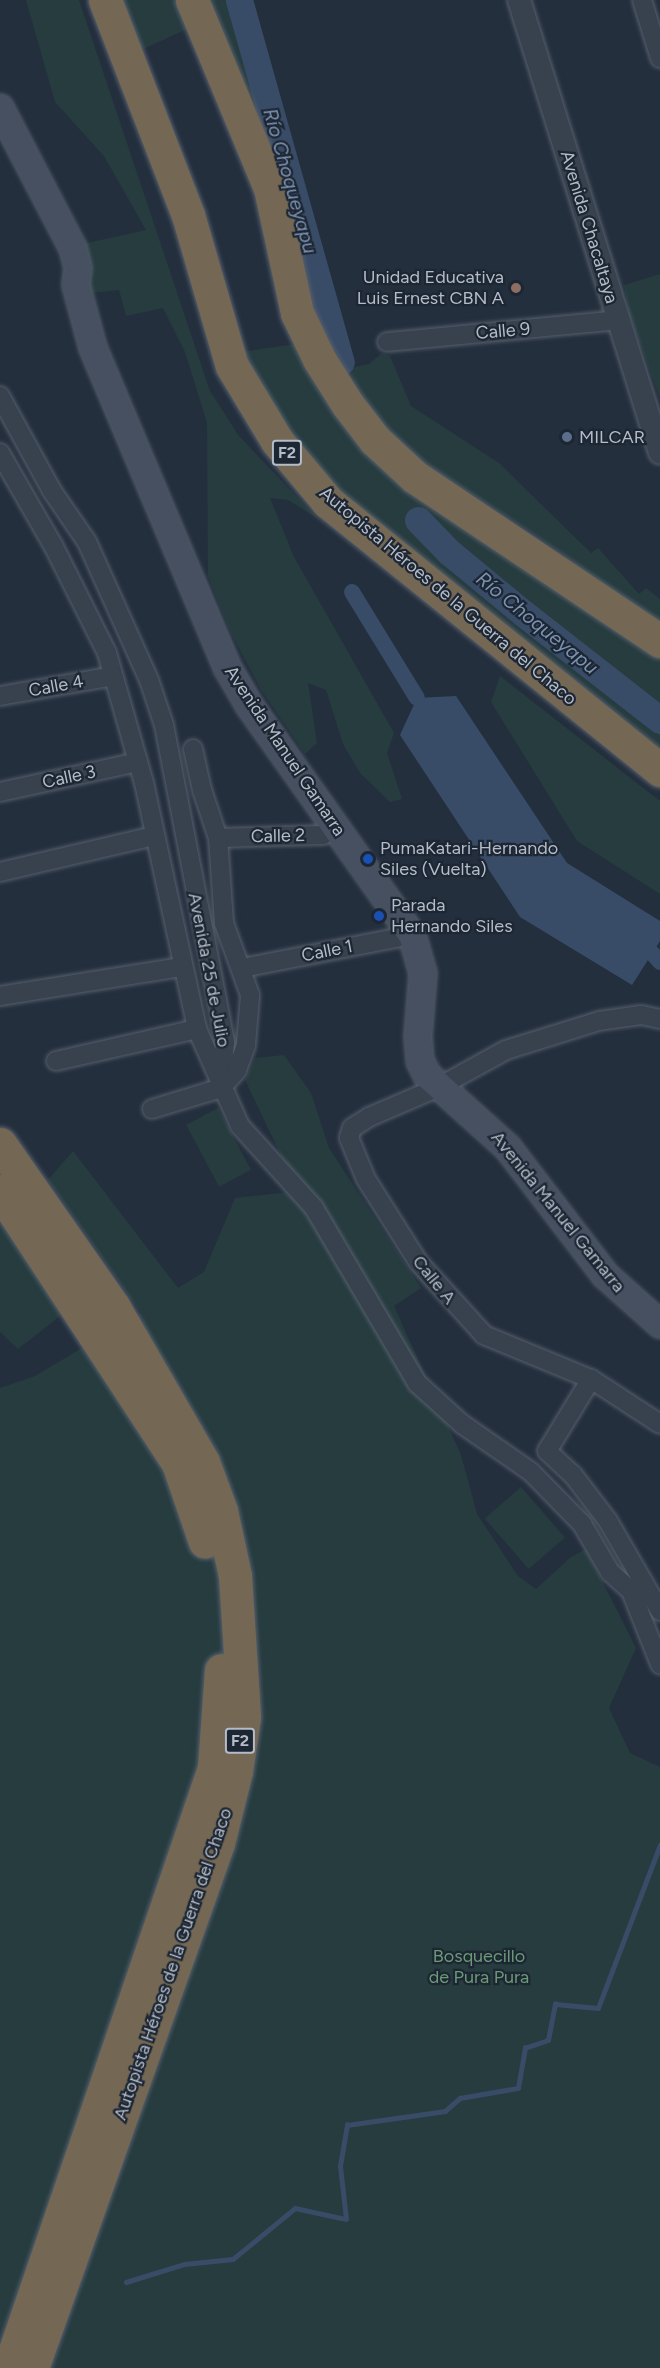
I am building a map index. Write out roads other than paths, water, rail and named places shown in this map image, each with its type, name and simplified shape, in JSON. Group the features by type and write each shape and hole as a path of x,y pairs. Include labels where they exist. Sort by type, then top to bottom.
{"highway":[{"name":"Autopista Héroes de la Guerra del Chaco","path":"105,0 188,215 232,366 277,441 328,501 660,770"},
{"path":"192,0 270,188 297,313 319,358 348,405 375,440 415,477 660,641"},
{"name":"Autopista Héroes de la Guerra del Chaco","path":"0,1144 113,1306 203,1462 221,1511 235,1576 244,1717 236,1771 218,1843 32,2368"},
{"name":"Autopista Héroes de la Guerra del Chaco","path":"0,1191 178,1463 199,1516 214,1579 221,1644 221,1713 214,1768 9,2368"}],"main road":[{"name":"Avenida Manuel Gamarra","path":"0,108 74,248 78,268 76,285 93,348 227,667 334,826 412,935 423,973 420,1061 439,1087 508,1148 605,1275 660,1324"}],"street":[{"name":"Avenida Chacaltaya","path":"519,0 619,320 659,439"},
{"path":"642,0 660,58"},
{"name":"Calle 9","path":"387,342 619,320"},
{"name":"Avenida 25 de Julio","path":"0,396 52,491 87,542 149,680 160,714 225,1042 221,1088"},
{"name":"Avenida 25 de Julio","path":"0,453 99,630 138,762 197,1029 221,1088"},
{"name":"Calle 4","path":"0,696 113,676"},
{"path":"152,1109 221,1088 237,1070 245,1053 250,995 224,923 218,838 202,790 193,749"},
{"name":"Calle 3","path":"0,792 138,762"},
{"name":"Calle 2","path":"218,838 323,835 334,826"},
{"path":"0,872 154,836"},
{"name":"Calle 1","path":"242,968 412,935"},
{"path":"0,996 182,967"},
{"name":"Calle A","path":"660,1020 641,1015 599,1021 516,1046 439,1087 352,1128 349,1138 366,1179 419,1263 484,1335 591,1378 660,1424"},
{"path":"57,1061 197,1029"},
{"path":"221,1088 245,1133 314,1208 417,1383 462,1424 531,1472 582,1524 610,1572 631,1591 660,1664"},
{"path":"591,1378 547,1451 573,1475 608,1521 660,1611"}],"water":[{"path":"456,696 567,863 660,921 660,941 632,985 520,917 400,735 417,698"}],"waterway":[{"name":"Río Choqueyapu","path":"239,0 341,362"},
{"name":"Río Choqueyapu","path":"418,520 449,552 660,720"},
{"path":"352,592 417,698"},
{"path":"652,953 660,962"},
{"path":"126,2282 184,2264 233,2259 295,2208 346,2219 340,2166 347,2125 445,2111 460,2098 518,2088 525,2048 548,2040 555,2004 598,2008 660,1845"}],"place":[{"name":"Unidad Educativa Luis Ernest CBN A","path":"516,288"},
{"name":"MILCAR","path":"567,437"},
{"name":"PumaKatari-Hernando Siles (Vuelta)","path":"368,859"},
{"name":"Parada Hernando Siles","path":"379,916"}],"park label":[{"name":"Bosquecillo de Pura Pura","path":"479,1967"}]}
